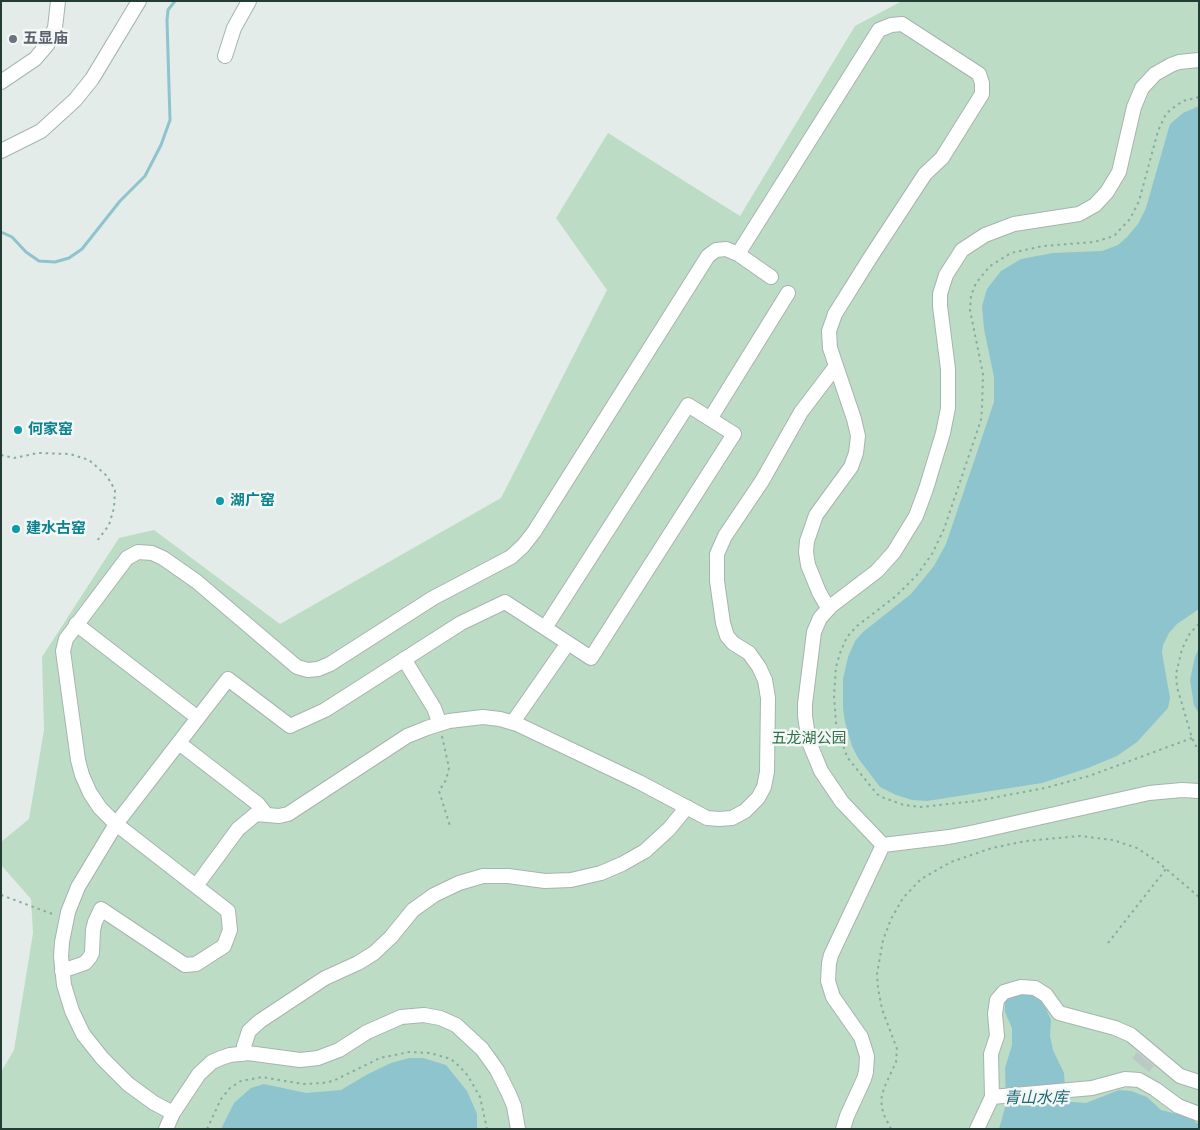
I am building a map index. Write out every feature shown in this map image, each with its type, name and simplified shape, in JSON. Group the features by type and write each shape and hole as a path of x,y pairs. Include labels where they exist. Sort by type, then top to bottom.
{"street":[{"path":"1,82 35,59 47,45 55,28 58,1"},
{"path":"1,150 41,131 75,100 92,79 139,1"},
{"path":"225,56 234,28 249,1"},
{"path":"738,254 879,30 891,25 902,24 979,74 982,83 982,94 942,158 925,174 835,314 829,331 830,348 856,427 857,445 851,467 821,508 813,523 807,541 808,565 828,608"},
{"path":"883,845 842,802 816,762 809,742 805,704 814,632 820,618 828,608 868,579 886,562 906,535 922,502 943,433 948,408 949,382 940,306 942,284 950,266 969,244 999,229 1025,222 1079,214 1095,205 1107,192 1119,172 1134,107 1142,88 1155,74 1171,65 1179,62 1199,60"},
{"path":"62,971 85,963 90,957 95,922 102,909 181,964 189,966 196,964 224,946 229,935 231,923 228,911 116,824 100,808 90,793 78,760 63,651 66,639 76,624 127,558 138,552 152,553 163,558 196,581 298,667 308,670 318,669 330,664 433,598 510,557 523,546 534,532 708,256 716,250 726,249 738,254 771,277"},
{"path":"710,419 788,293"},
{"path":"196,886 238,829 256,814 279,816 288,814 407,736 449,721 483,718 513,722 640,782 708,818 732,818 745,811 758,798 764,787 767,772 768,698 765,680 759,666 749,653 727,636 723,623 717,581 718,554 725,536 762,481 801,412 836,366"},
{"path":"173,1113 154,1103 128,1084 115,1072 83,1034 72,1011 62,971 62,942 66,918 78,887 116,824 228,679 290,726 325,710 461,624 505,602 591,658 734,434 688,405 545,628"},
{"path":"76,624 198,718"},
{"path":"513,722 568,643"},
{"path":"404,660 434,708 440,724"},
{"path":"179,743 258,804 266,814"},
{"path":"883,845 975,832 1149,793 1182,790 1199,791"},
{"path":"243,1054 249,1031 260,1021 325,978 358,963 374,953 391,937 413,910 434,895 459,883 483,876 508,876 545,881 571,880 601,873 645,851 669,829 687,807"},
{"path":"843,1129 864,1079 867,1056 861,1037 833,997 828,981 829,963 831,954 883,845"},
{"path":"977,1129 992,1097 991,1054 997,1036 995,1014 997,1000 1004,992 1021,986 1035,988 1046,995 1059,1013 1115,1028 1132,1035 1180,1076 1199,1082"},
{"path":"166,1129 173,1113 194,1081 205,1068 221,1058 256,1054 300,1060 318,1058 339,1050 367,1032 402,1018 424,1015 440,1018 463,1030 482,1049 497,1070 514,1106 518,1129"},
{"path":"992,1097 1092,1088 1125,1079 1139,1080 1155,1088 1178,1106 1199,1114"},
{"path":"173,1113 175,1129"}],"path":[{"path":"1192,738 1090,776 1045,788 976,801 921,807 912,806 895,803 877,794 847,758 836,723 834,696 836,667 847,637 896,596 917,575 932,554 944,529 981,420 983,374 970,310 976,283 990,266 1011,253 1043,246 1094,242 1114,236 1130,218 1140,201 1158,131 1165,116 1183,100 1199,97"},
{"path":"1,455 14,458 38,453 70,454 90,460 107,476 115,490 114,508 109,525 97,541"},
{"path":"1199,624 1190,633 1182,649 1176,674 1177,687 1192,738 1199,752"},
{"path":"440,724 449,768 446,780 439,791 450,826"},
{"path":"891,1129 883,1113 882,1100 884,1088 896,1062 896,1048 882,1010 878,988 878,974 882,945 891,919 903,898 921,879 950,862 992,848 1026,841 1080,836 1126,844 1148,854 1199,897"},
{"path":"1108,942 1166,869"},
{"path":"1,895 66,918"},
{"path":"207,1129 221,1099 230,1088 241,1082 262,1078 303,1084 323,1083 332,1081 380,1058 409,1052 425,1052 451,1059 460,1067 468,1076 480,1097 487,1129"}],"green space":[{"name":"五龙湖公园","path":"902,1 1199,1 1199,1129 1,1129 1,1072 14,1050 33,933 31,899 1,865 1,842 29,819 44,730 42,657 119,538 154,530 280,624 501,498 607,290 556,218 608,133 740,216 855,26"}],"water":[{"path":"1199,106 1199,609 1177,624 1169,633 1163,645 1162,653 1170,698 1168,708 1137,742 1117,756 1042,783 927,801 912,800 896,795 880,787 858,758 852,746 843,708 843,679 848,657 855,641 863,632 911,594 934,566 946,544 994,402 994,377 984,329 982,306 987,289 1001,271 1021,259 1053,253 1102,251 1118,245 1138,224 1146,208 1170,124 1183,113"},
{"path":"1199,648 1199,714 1194,705 1190,680"},
{"name":"青山水库","path":"1028,990 1043,1002 1051,1020 1050,1036 1053,1050 1064,1073 1066,1099 1071,1102 1086,1103 1119,1090 1131,1091 1147,1097 1161,1110 1193,1118 1196,1123 1199,1123 1199,1129 999,1129 1006,1104 1005,1068 1012,1045 1012,1028 1005,1012 1005,996"},
{"path":"409,1058 423,1058 446,1065 467,1091 477,1114 477,1129 221,1129 234,1103 251,1088 264,1084 306,1093 341,1090 391,1063"}],"building":[{"path":"1137,1052 1154,1066 1149,1072 1132,1058"}],"waterway":[{"path":"1,232 12,237 26,252 39,261 55,262 69,258 82,249 120,201 145,176 161,145 170,120 167,20 168,10 175,1"}],"place":[{"name":"五显庙","path":"13,39"},
{"name":"何家窑","path":"18,430"},
{"name":"湖广窑","path":"220,501"},
{"name":"建水古窑","path":"16,529"}]}
